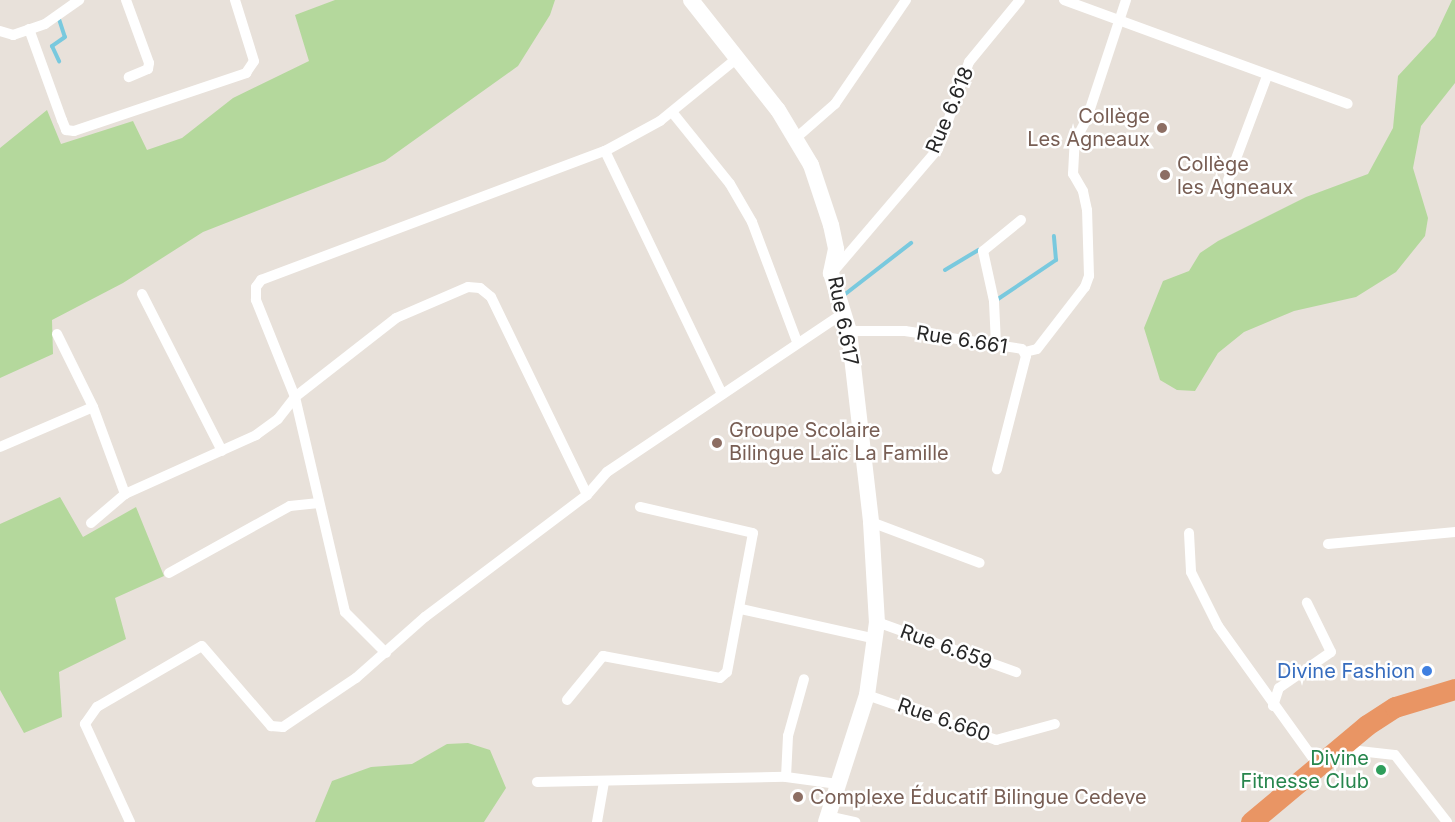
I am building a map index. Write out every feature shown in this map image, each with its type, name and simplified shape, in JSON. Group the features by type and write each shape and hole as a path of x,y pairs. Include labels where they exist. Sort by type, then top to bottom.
{"highway":[{"path":"1251,822 1338,748 1395,707 1455,689"}],"street":[{"path":"0,31 13,35 29,29 70,9 79,0"},
{"path":"126,0 149,63 148,69 129,77"},
{"path":"29,29 66,130 74,131 246,73 254,61 235,0"},
{"name":"Rue 6.617","path":"691,0 796,138 826,203 836,249 831,273 849,331 871,522 877,622 867,695 826,819"},
{"path":"796,138 842,95 906,0"},
{"name":"Rue 6.618","path":"831,273 938,149 969,62 1020,0"},
{"path":"1064,0 1118,22 1348,104"},
{"path":"1025,352 1037,349 1085,287 1089,276 1088,210 1073,174 1075,141 1087,118 1126,0"},
{"path":"386,653 345,612 295,397 256,300 256,287 261,280 605,151 672,111 736,59"},
{"path":"1228,180 1267,76"},
{"path":"672,111 730,184 749,215 797,342"},
{"path":"605,151 722,394"},
{"path":"996,344 994,301 983,251 1021,220"},
{"path":"91,523 125,494 222,451 278,419 295,397 396,318 468,287 480,288 491,297 587,495"},
{"path":"142,294 222,451"},
{"path":"130,822 85,724 97,707 202,646 271,726 283,728 386,653 425,617 587,495 607,472 797,342 842,314"},
{"name":"Rue 6.661","path":"849,331 905,331 996,344 1025,352 997,469"},
{"path":"57,334 93,407 125,494"},
{"path":"0,447 93,407"},
{"path":"170,573 290,506 319,503"},
{"path":"567,700 603,656 720,678 727,672 741,609 753,533 639,507"},
{"path":"871,522 980,563"},
{"path":"1328,544 1455,532"},
{"path":"1189,533 1191,572 1197,587 1273,706 1318,765"},
{"path":"1273,706 1279,688 1331,652 1307,603"},
{"path":"741,609 876,639"},
{"name":"Rue 6.659","path":"877,622 1016,672"},
{"path":"786,777 788,736 804,679"},
{"name":"Rue 6.660","path":"867,695 996,740 1055,724"},
{"path":"1338,748 1395,755 1447,822"},
{"path":"537,782 786,777 838,784"},
{"path":"597,822 604,782"},
{"path":"826,819 855,822"}],"green space":[{"path":"335,0 555,0 550,15 518,66 385,161 203,232 123,283 52,320 53,354 0,378 0,148 47,110 61,144 133,121 147,150 182,138 233,98 309,61 295,15"},
{"path":"1452,0 1455,0 1455,83 1421,126 1413,168 1428,218 1425,236 1396,272 1356,297 1294,311 1244,332 1218,353 1195,391 1177,390 1160,380 1144,328 1163,281 1189,271 1200,253 1218,241 1306,197 1368,174 1393,128 1398,76 1435,36"},
{"path":"60,497 83,537 136,507 164,576 115,598 126,639 59,672 62,717 24,733 0,690 0,524"},
{"path":"468,743 490,750 506,788 484,822 315,822 332,781 371,767 412,764 447,744"}],"waterway":[{"path":"58,16 65,37 52,46 59,61"},
{"path":"998,299 1056,260 1054,236"},
{"path":"844,295 911,243"},
{"path":"945,270 978,250"}],"place":[{"name":"Collège Les Agneaux","path":"1162,128"},
{"name":"Collège les Agneaux","path":"1165,175"},
{"name":"Groupe Scolaire Bilingue Laïc La Famille","path":"717,443"},
{"name":"Divine Fashion","path":"1427,671"},
{"name":"Divine Fitnesse Club","path":"1381,770"},
{"name":"Complexe Éducatif Bilingue Cedeve","path":"798,797"}]}
